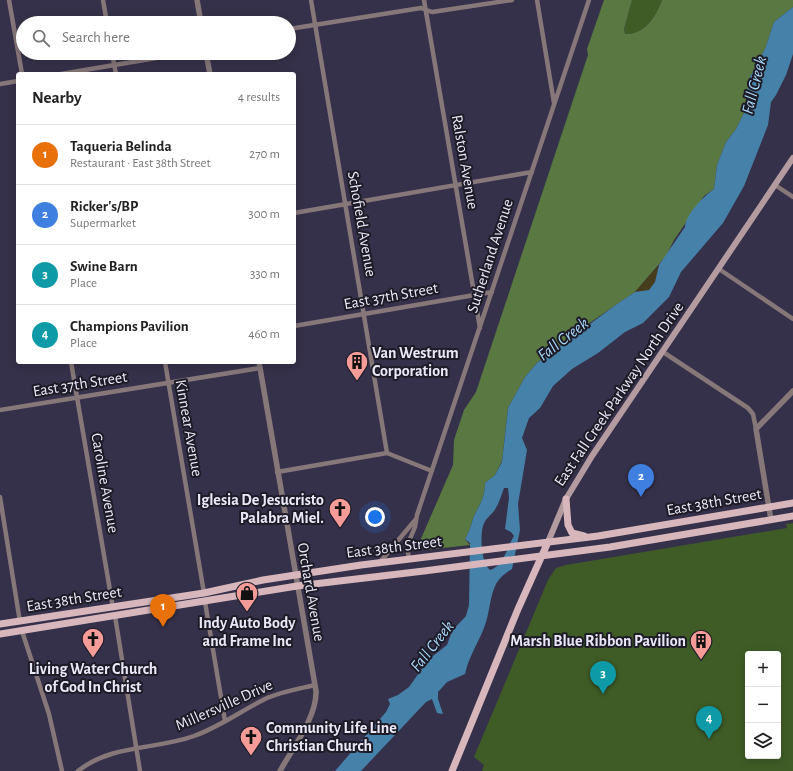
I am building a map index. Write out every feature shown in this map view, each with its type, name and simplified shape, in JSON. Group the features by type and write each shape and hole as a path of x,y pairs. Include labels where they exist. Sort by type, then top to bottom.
{"main road":[{"name":"East Fall Creek Parkway North Drive","path":"452,771 518,608 566,499 592,456 793,158"},
{"path":"566,499 568,524 572,533 583,536 598,536"},
{"name":"East 38th Street","path":"0,624 204,593 295,575 423,557 598,536 793,503"},
{"name":"East 38th Street","path":"0,634 297,586 424,571 646,541 793,516"}],"street":[{"path":"9,0 16,40"},
{"path":"104,0 106,16"},
{"path":"197,0 200,16"},
{"name":"Schofield Avenue","path":"311,0 387,453"},
{"name":"Ralston Avenue","path":"424,0 480,328"},
{"path":"296,28 420,8 432,12 512,0"},
{"path":"537,0 554,104"},
{"name":"Sutherland Avenue","path":"408,559 407,546 415,526 416,519 589,0"},
{"path":"20,60 22,72"},
{"path":"113,60 116,72"},
{"path":"73,72 144,60"},
{"path":"207,60 210,72"},
{"path":"0,84 16,81"},
{"path":"296,213 532,172"},
{"path":"775,185 793,197"},
{"path":"719,269 793,319"},
{"name":"East 37th Street","path":"296,326 492,292"},
{"path":"663,352 748,408 753,414 771,520"},
{"name":"Caroline Avenue","path":"71,364 113,608"},
{"name":"Kinnear Avenue","path":"165,364 204,593"},
{"name":"East 37th Street","path":"0,410 168,383 259,365"},
{"name":"Orchard Avenue","path":"259,365 316,697 312,713 280,771"},
{"path":"756,429 793,391"},
{"path":"278,472 387,453 432,471"},
{"path":"0,497 20,622"},
{"name":"Sutherland Avenue","path":"380,563 416,519"},
{"path":"205,602 225,721"},
{"path":"115,616 140,771"},
{"path":"22,631 49,714 62,771"},
{"name":"Millersville Drive","path":"78,771 104,756 187,738 225,721 270,697 315,685"}],"green space":[{"path":"604,0 632,0 624,29 625,34 638,32 648,24 656,13 662,0 793,0 793,7 774,22 765,49 749,79 745,111 736,129 726,142 717,165 714,189 704,196 674,240 666,256 635,292 585,326 537,363 525,377 508,408 502,461 495,475 485,483 482,500 465,539 470,545 425,550 419,546 420,541 453,465 454,440 464,410 476,392 588,55 587,49"},
{"path":"632,0 662,0 656,13 648,24 638,32 625,34 624,29"},
{"path":"793,523 793,771 482,771 484,765 474,757 548,580 556,568 566,565 787,528 786,524"}],"sand":[{"path":"659,265 655,282 649,290 635,292"}],"water":[{"name":"Fall Creek","path":"793,7 793,54 786,75 771,102 768,125 744,186 723,223 681,272 669,297 643,323 625,332 598,353 572,369 553,386 540,408 529,418 522,438 527,450 518,504 520,530 512,569 501,577 496,584 492,593 486,622 465,674 447,682 438,692 438,699 443,714 437,713 432,699 426,702 361,771 335,771 386,712 390,704 388,699 398,695 409,687 429,659 447,645 452,631 466,616 469,605 470,543 465,539 482,500 485,483 495,475 502,462 508,408 525,377 537,363 617,304 635,292 649,290 655,282 659,265 685,227 688,217 700,201 714,189 717,165 726,142 736,129 745,111 749,79 765,49 774,22","holes":["504,488 508,488 509,498 505,529 511,532 514,536 499,565 490,570 487,567 483,556 483,526 486,519 496,508"]}],"place":[{"name":"Van Westrum Corporation","path":"357,382"},
{"name":"Ricker's/BP","path":"641,497"},
{"name":"Iglesia De Jesucristo Palabra Miel.","path":"340,528"},
{"name":"Indy Auto Body and Frame Inc","path":"247,612"},
{"name":"Taqueria Belinda","path":"163,627"},
{"name":"Living Water Church of God In Christ","path":"93,658"},
{"name":"Marsh Blue Ribbon Pavilion","path":"701,660"},
{"name":"Swine Barn","path":"603,694"},
{"name":"Champions Pavilion","path":"709,739"},
{"name":"Community Life Line Christian Church","path":"251,756"}]}
